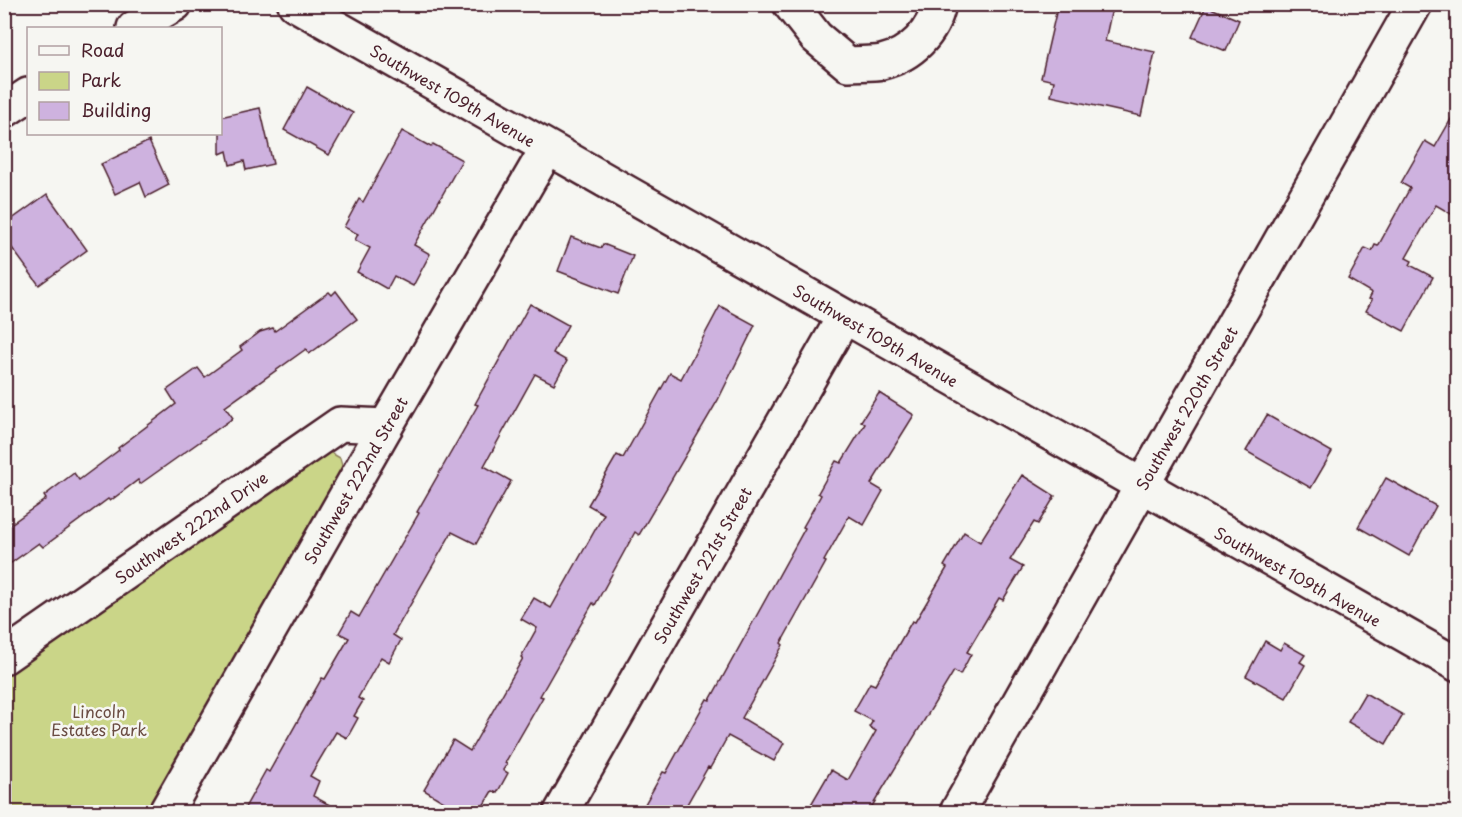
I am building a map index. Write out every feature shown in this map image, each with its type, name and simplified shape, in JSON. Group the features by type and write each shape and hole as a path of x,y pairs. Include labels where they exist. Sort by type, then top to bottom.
{"street":[{"path":"136,27 175,4"},
{"name":"Southwest 109th Avenue","path":"295,4 1141,487 1458,665"},
{"path":"790,4 816,37 848,64 882,62 906,52 928,34 939,4"},
{"name":"Southwest 220th Street","path":"957,813 1415,4"},
{"path":"4,111 27,96"},
{"name":"Southwest 222nd Street","path":"166,813 547,149"},
{"name":"Southwest 221st Street","path":"561,813 844,317"},
{"name":"Southwest 222nd Drive","path":"4,657 340,424 386,426"}],"green space":[{"name":"Lincoln Estates Park","path":"328,451 340,458 344,472 153,812 5,812 4,674 281,480"}],"building":[{"path":"1058,4 1113,4 1105,41 1155,52 1141,116 1051,96 1054,81 1041,78"},
{"path":"1206,6 1239,20 1226,51 1192,37"},
{"path":"307,87 353,113 329,155 284,130"},
{"path":"1458,107 1458,218 1436,205 1406,258 1412,261 1410,265 1433,277 1404,331 1366,311 1372,300 1369,299 1372,293 1348,279 1365,248 1372,251 1375,245 1378,246 1410,188 1401,183 1425,141 1435,147"},
{"path":"260,108 273,164 246,170 244,161 230,165 227,151 220,154 222,117"},
{"path":"402,131 462,160 414,245 430,254 413,286 394,276 387,289 357,272 370,248 355,240 358,234 344,227 359,199 363,202"},
{"path":"149,141 169,185 146,197 140,182 115,194 101,164"},
{"path":"47,194 87,250 39,285 4,237 4,225"},
{"path":"571,237 601,248 603,244 633,256 618,294 558,271"},
{"path":"336,291 357,319 309,354 306,349 225,407 233,418 140,484 138,480 43,547 39,543 4,568 4,529 46,499 44,496 74,473 79,480 176,404 167,390 198,368 205,377 242,350 240,347 260,332 273,328 275,331 329,292 332,295"},
{"path":"530,304 568,325 553,353 567,361 554,384 535,374 484,466 511,481 476,544 452,532 393,635 401,640 389,662 381,657 358,698 363,701 354,716 358,718 347,738 336,732 310,776 319,781 313,796 344,813 242,813 266,770 269,772 322,678 325,679 349,638 339,633 351,612 359,617 419,513 417,512 478,405 475,404"},
{"path":"720,306 755,325 718,400 639,535 635,532 595,605 593,603 540,696 543,697 505,763 507,764 503,770 508,773 497,793 492,791 479,813 462,813 424,790 453,740 470,751 523,658 521,657 537,628 521,619 534,598 551,608 604,514 588,505 617,455 623,458 670,373 681,379"},
{"path":"879,393 914,415 871,484 883,491 864,525 849,516 781,643 783,645 742,718 784,743 774,761 728,736 682,813 640,813 663,772 666,773 707,699 710,700 805,528 803,527 821,495 818,493 836,461 841,463 865,424 861,421"},
{"path":"1267,415 1332,452 1311,488 1246,451"},
{"path":"1022,475 1055,496 1038,524 1034,522 1010,560 1023,567 1003,600 999,598 967,652 971,654 960,675 954,671 868,813 806,813 831,770 848,780 876,731 869,727 873,721 854,711 870,683 875,685 912,621 915,622 947,568 944,566 964,532 980,542"},
{"path":"1386,478 1436,506 1409,556 1358,527"},
{"path":"1265,641 1280,650 1284,643 1305,655 1300,662 1305,665 1286,698 1246,676"},
{"path":"1365,693 1403,715 1386,744 1348,722"}]}
